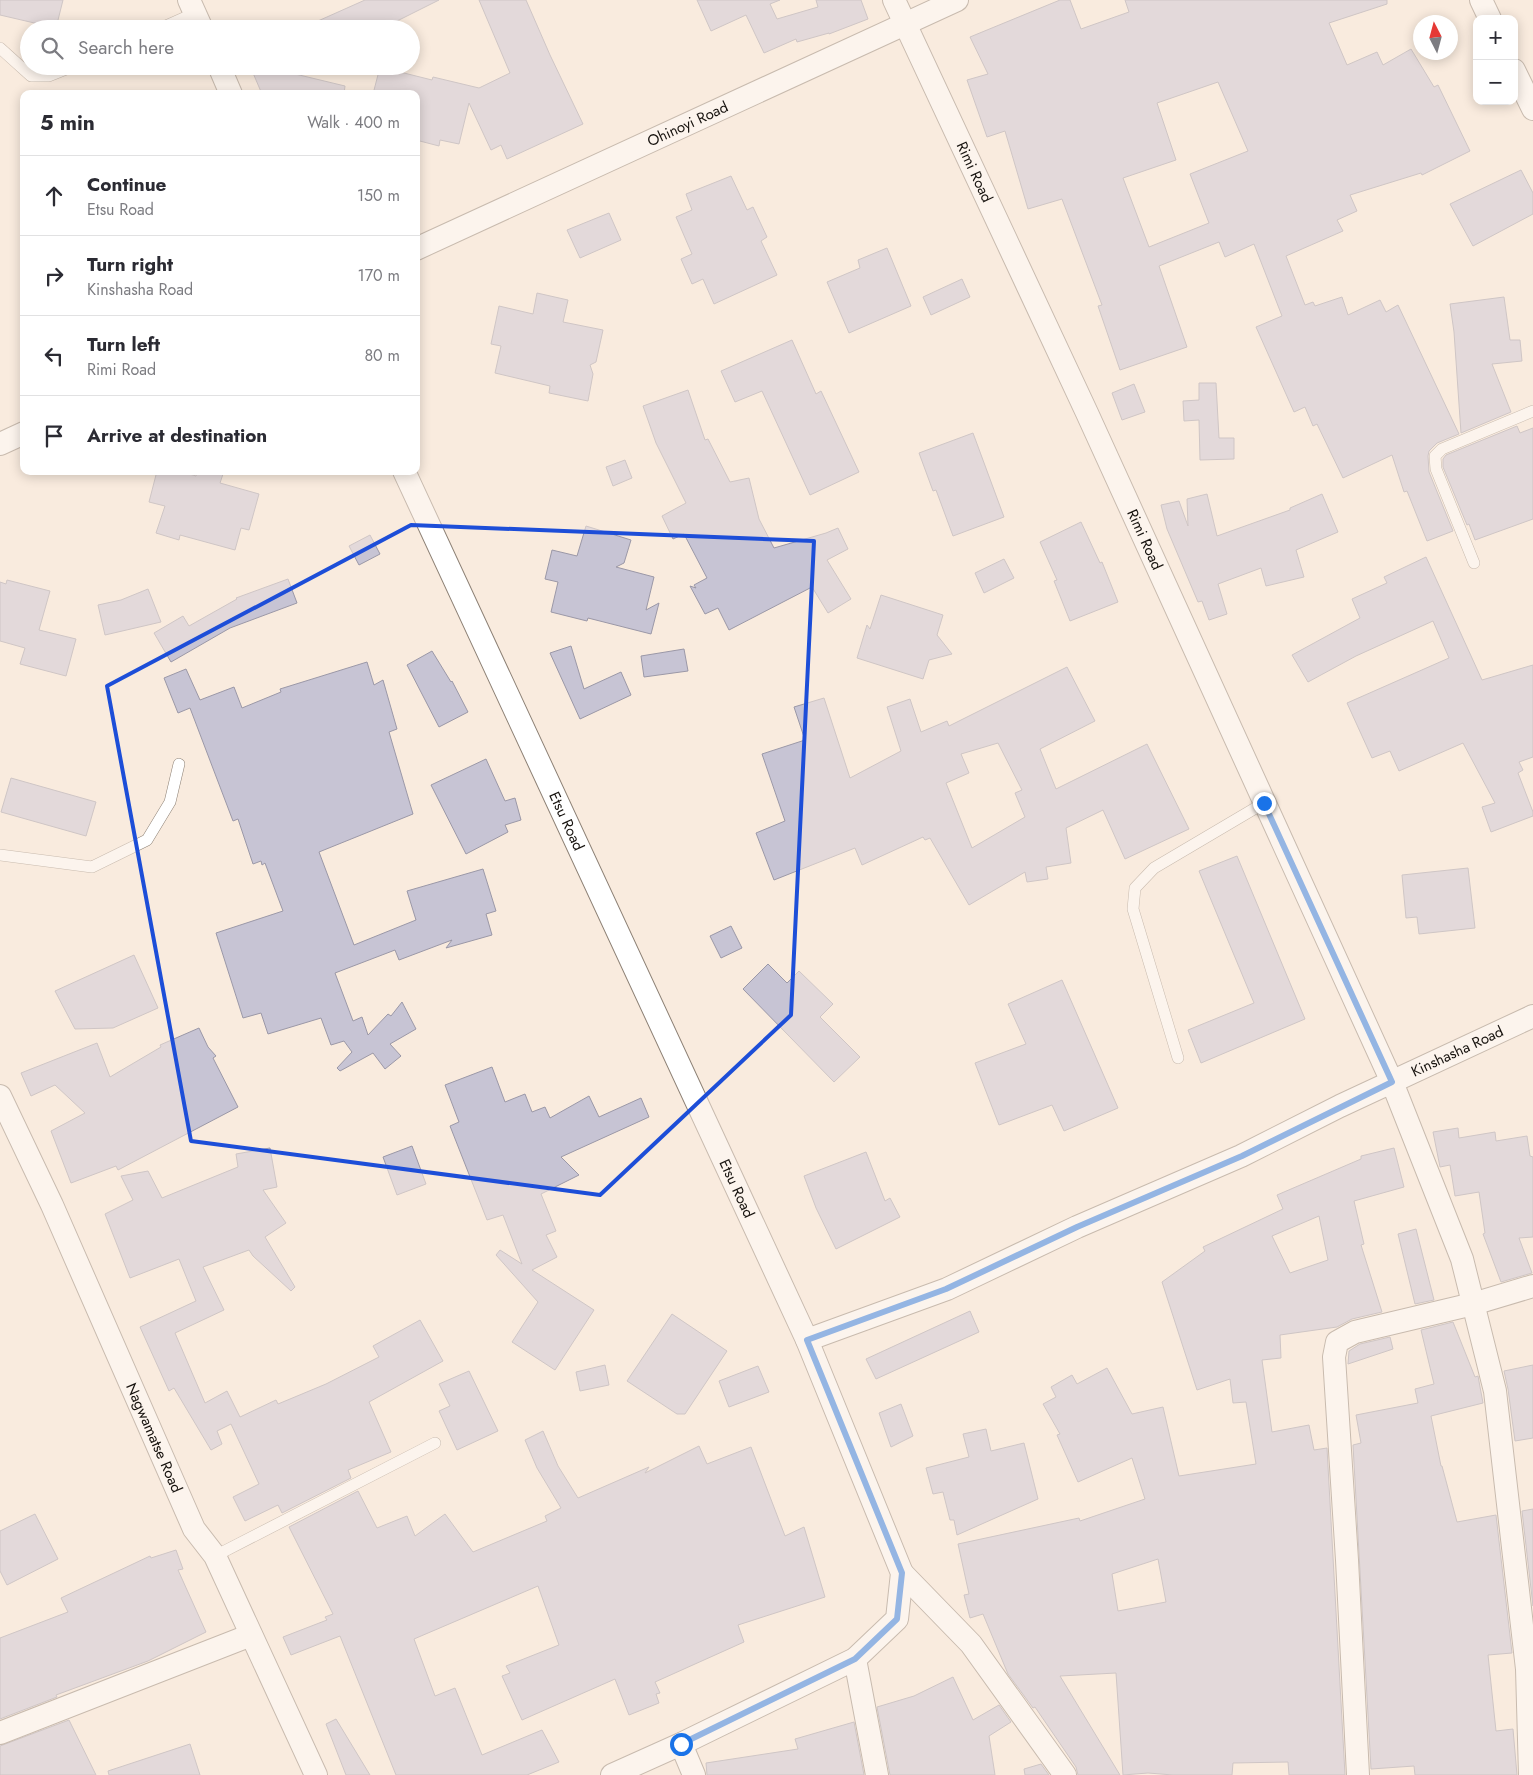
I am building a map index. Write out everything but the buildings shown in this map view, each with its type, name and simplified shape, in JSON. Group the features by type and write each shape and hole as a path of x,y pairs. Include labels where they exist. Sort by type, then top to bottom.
{"street":[{"name":"Rimi Road","path":"894,0 1083,404 1392,1082 1462,1259 1495,1391 1527,1669 1530,1775"},
{"name":"Ohinoyi Road","path":"420,247 957,0"},
{"path":"1481,0 1488,15"},
{"path":"223,75 230,90"},
{"path":"1518,78 1533,109"},
{"path":"0,444 20,435"},
{"name":"Etsu Road","path":"406,475 807,1340 902,1573 897,1619 855,1659 681,1744 612,1775"},
{"name":"Kinshasha Road","path":"807,1340 946,1289 1077,1227 1242,1156 1392,1082 1533,1016"},
{"name":"Nagwamatse Road","path":"0,1096 7,1129 52,1205 194,1529 215,1556 316,1775"},
{"path":"1358,1775 1334,1357 1337,1342 1355,1332 1473,1304 1533,1286"},
{"path":"902,1573 971,1644 1065,1775"},
{"path":"0,1733 251,1635"},
{"path":"855,1659 877,1775"},
{"path":"681,1744 694,1775"}],"lane":[{"path":"181,20 195,14"},
{"path":"0,48 20,66"},
{"path":"30,75 52,75"},
{"path":"1474,563 1436,469 1434,456 1442,449 1533,411"},
{"path":"0,854 92,867 147,840 170,802 179,764"},
{"path":"1178,1058 1133,909 1135,888 1154,868 1264,803"},
{"path":"215,1556 435,1443"}],"highlighted area":[{"path":"411,525 814,541 791,1015 600,1195 191,1141 107,686"}],"route":[{"path":"681,1744 855,1659 897,1619 902,1573 807,1340 946,1289 1077,1227 1242,1156 1392,1082 1264,803"}]}
